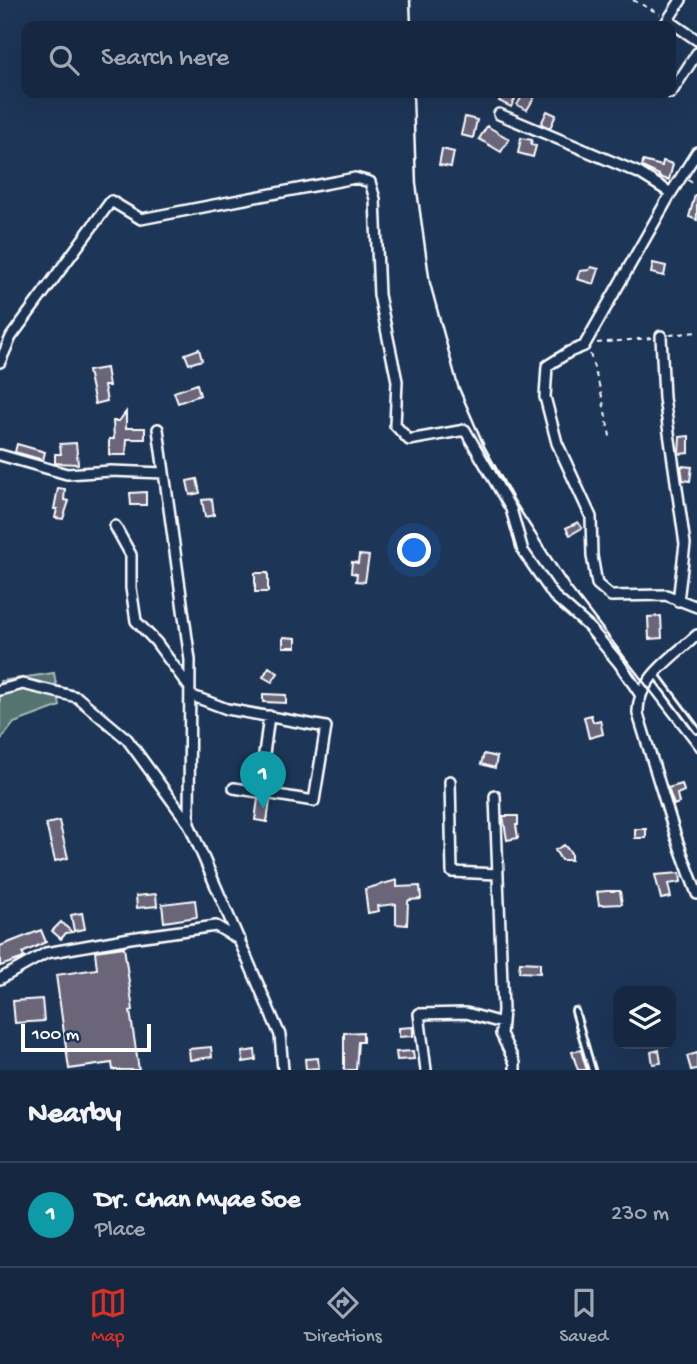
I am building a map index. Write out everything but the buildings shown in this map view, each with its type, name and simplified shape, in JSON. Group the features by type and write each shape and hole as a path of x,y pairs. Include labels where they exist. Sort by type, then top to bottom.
{"street":[{"path":"667,21 681,0"},
{"path":"676,28 697,40"},
{"path":"676,85 697,52"},
{"path":"499,114 639,173 671,193"},
{"path":"697,152 587,342 547,366 545,397 557,443 591,517 597,584 611,596 666,595 697,607"},
{"path":"0,362 10,337 111,201 141,219 355,178 370,182 375,200 379,295 397,381 395,425 409,440 465,430 511,509 523,551 554,596 589,627 640,694"},
{"path":"662,336 664,398 685,544 678,601"},
{"path":"158,429 190,660 189,824"},
{"path":"0,455 67,474 111,471 164,473"},
{"path":"115,526 131,555 131,588 136,621 156,642 190,692 227,709 326,727 314,801 234,788"},
{"path":"697,635 655,674 637,700 638,714 676,837 697,894"},
{"path":"0,691 23,684 77,697 127,739 189,824 280,1035 283,1070"},
{"path":"259,792 269,716"},
{"path":"450,781 452,872 498,874"},
{"path":"495,796 501,1034 515,1063 515,1070"},
{"path":"0,979 46,953 130,938 216,926 240,940"},
{"path":"426,1070 419,1014 466,1013 502,1023"}],"lane":[{"path":"655,674 697,730"},
{"path":"575,1011 592,1070"}],"path":[{"path":"633,0 653,9 664,21"},
{"path":"611,441 587,342 603,344 697,332"}],"green space":[{"path":"54,673 60,706 14,723 0,741 0,681"}],"railway":[{"path":"410,0 411,21"},
{"path":"413,98 416,183 430,283 458,386 484,446 514,501 570,587 697,751"}],"place":[{"name":"Dr. Chan Myae Soe","path":"263,809"}]}
